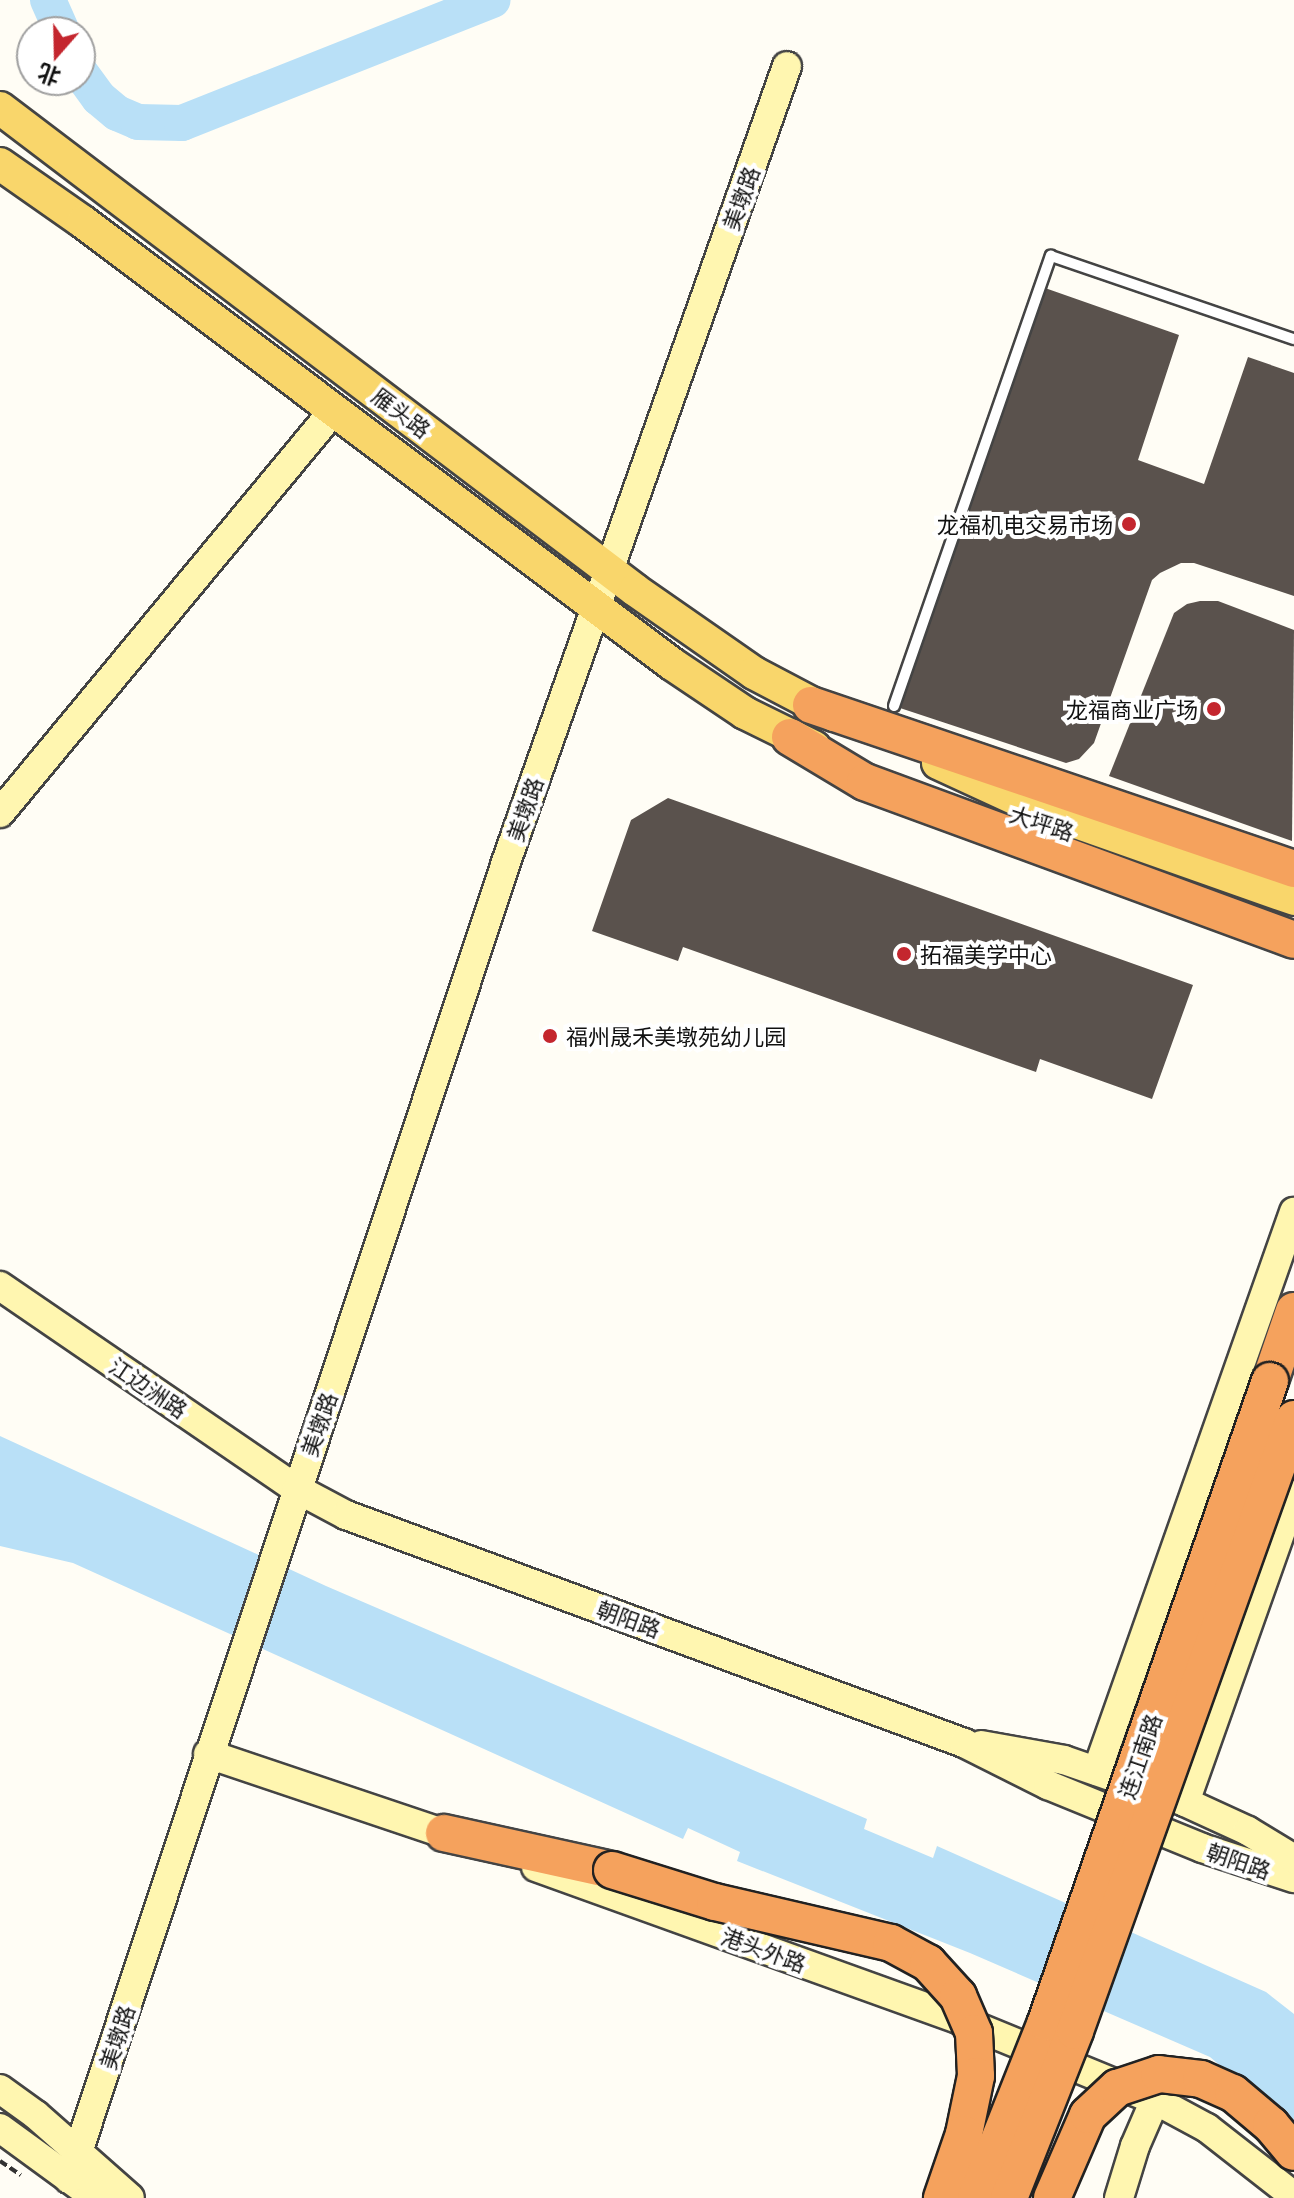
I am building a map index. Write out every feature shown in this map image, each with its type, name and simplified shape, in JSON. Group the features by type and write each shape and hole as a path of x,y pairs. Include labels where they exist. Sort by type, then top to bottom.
{"highway":[{"path":"811,705 1294,869"},
{"path":"790,737 865,782 1294,940"},
{"name":"连江南路","path":"976,2198 1042,2036 1294,1311"},
{"name":"连江南路","path":"1009,2198 1075,2031 1294,1419"},
{"path":"444,1833 612,1870 715,1902 891,1943 928,1963 958,1996 974,2033 976,2076 964,2134 942,2198"},
{"path":"1052,2198 1088,2115 1117,2088 1159,2074 1201,2079 1233,2093 1271,2125 1294,2152"}],"main road":[{"name":"雁头路","path":"0,108 608,569 735,661 811,705"},
{"name":"雁头路","path":"0,164 83,222 700,683 790,737"},
{"name":"大坪路","path":"811,705 1036,808 1294,899"},
{"name":"大坪路","path":"790,737 927,789 1033,817 1294,909"}],"street":[{"name":"美墩路","path":"74,2166 243,1647 594,606 787,66"},
{"path":"0,813 334,410"},
{"path":"1097,1771 1294,1212"},
{"name":"江边洲路","path":"0,1286 297,1489"},
{"name":"朝阳路","path":"297,1489 346,1515 964,1743 1062,1791 1202,1848 1294,1878"},
{"path":"1185,1802 1294,1495"},
{"path":"1122,1702 1128,1719 1180,1737 1193,1741 1203,1739 1210,1732"},
{"name":"朝阳路","path":"964,1743 1020,1750 1097,1771 1185,1802 1248,1831 1294,1859"},
{"name":"港头外路","path":"208,1754 444,1833 960,2020 1155,2100 1207,2128 1294,2196"},
{"path":"0,2089 74,2166 96,2198"},
{"path":"1119,2198 1135,2146 1155,2100"},
{"path":"0,2128 130,2198"}],"lane":[{"path":"894,706 1051,256 1294,339"}],"water":[{"path":"0,1436 326,1586 867,1819 864,1829 933,1858 937,1846 1266,1992 1294,2014 1294,2128 1210,2057 970,1953 737,1861 740,1852 688,1828 683,1839 73,1563 0,1546"}],"building":[{"name":"龙福机电交易市场","path":"1045,288 1179,335 1138,460 1204,484 1248,357 1294,373 1294,596 1194,563 1181,563 1160,573 1152,580 1094,743 1079,759 1066,763 900,708"},
{"name":"龙福商业广场","path":"1218,601 1294,630 1292,841 1109,776 1174,613 1187,604"},
{"name":"拓福美学中心","path":"668,798 1193,985 1152,1099 1040,1059 1036,1072 683,947 678,961 592,931 631,820"}],"waterway":[{"path":"48,0 55,16"},
{"path":"96,94 117,113 138,122 182,123 492,0"}],"place":[{"name":"龙福机电交易市场","path":"1129,524"},
{"name":"龙福商业广场","path":"1214,709"},
{"name":"拓福美学中心","path":"904,954"},
{"name":"福州晟禾美墩苑幼儿园","path":"550,1036"}]}
